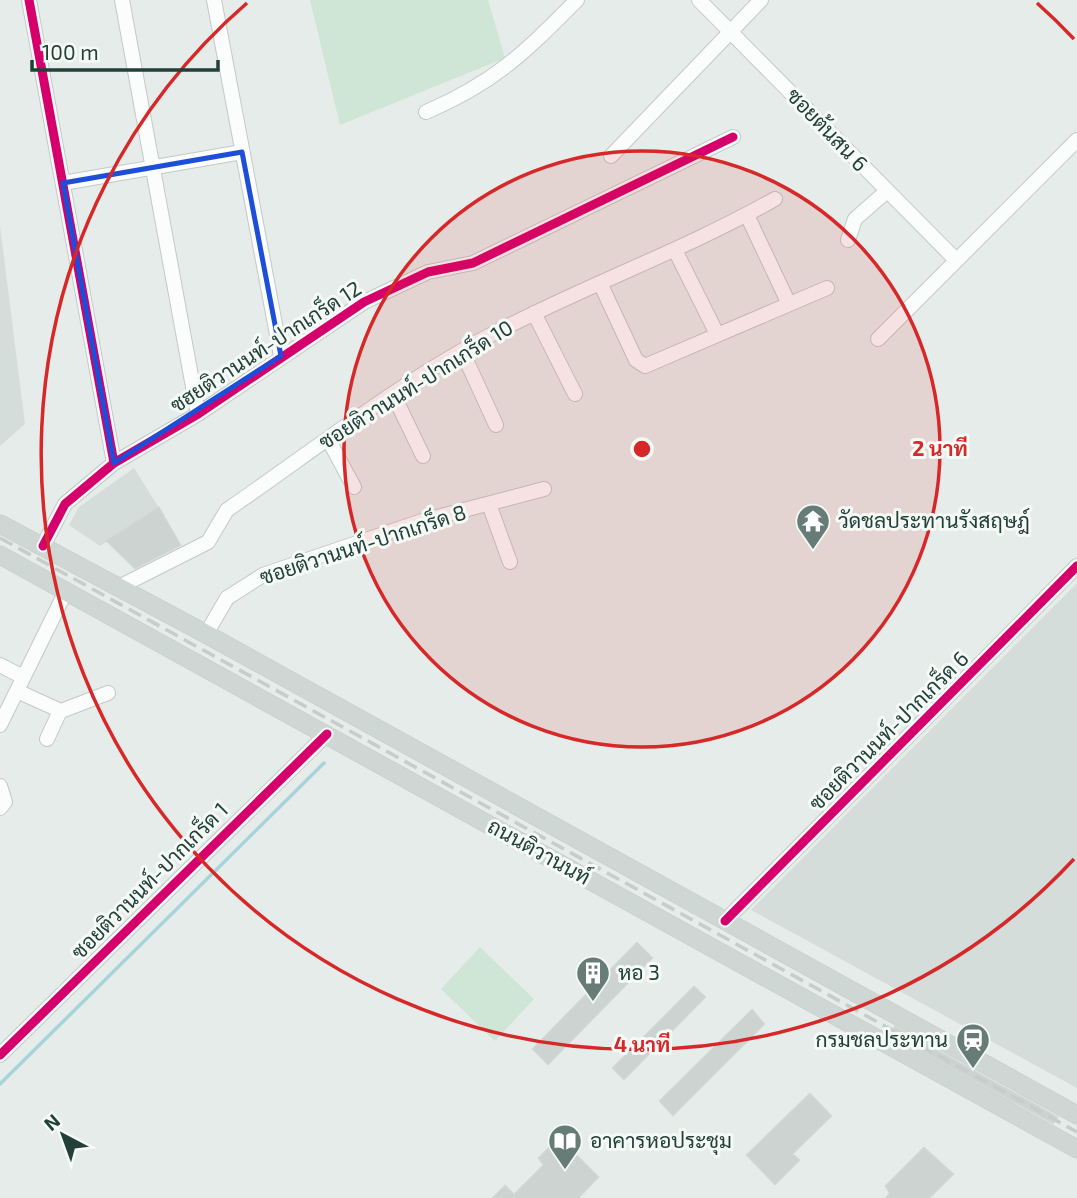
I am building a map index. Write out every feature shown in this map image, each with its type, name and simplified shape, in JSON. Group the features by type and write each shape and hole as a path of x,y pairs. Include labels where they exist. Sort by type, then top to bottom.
{"main road":[{"name":"ถนนติวานนท์","path":"0,524 206,634 1077,1115"},
{"name":"ถนนติวานนท์","path":"0,555 1077,1149"},
{"path":"488,824 507,800"},
{"path":"650,914 665,887"}],"street":[{"path":"29,0 114,463"},
{"path":"122,0 198,414"},
{"path":"214,0 281,356"},
{"path":"426,112 488,82 522,56 577,0"},
{"name":"ซอยต้นสน 6","path":"699,0 954,259"},
{"path":"611,156 761,0"},
{"name":"ซฮยติวานนท์-ปากเกร็ด 12","path":"43,546 65,504 114,463 198,414 364,302 428,272 473,263 733,136"},
{"path":"878,339 954,259 1077,140"},
{"path":"63,183 242,152"},
{"path":"848,240 855,219 887,191"},
{"name":"ซอยติวานนท์-ปากเกร็ด 10","path":"119,587 208,542 228,510 328,439 462,352 534,313 675,250 775,199"},
{"path":"747,215 788,302"},
{"path":"675,250 717,334"},
{"path":"601,285 636,360 642,365 649,365 788,302 827,288"},
{"path":"534,313 575,394"},
{"path":"462,352 496,425"},
{"path":"394,396 423,456"},
{"path":"328,439 354,487"},
{"name":"ซอยติวานนท์-ปากเกร็ด 8","path":"206,634 228,598 263,575 422,521 544,489"},
{"path":"489,504 510,562"},
{"name":"ซอยติวานนท์-ปากเกร็ด 6","path":"725,921 1077,566"},
{"path":"0,725 66,591"},
{"path":"0,665 20,684 60,711"},
{"path":"47,739 60,711 108,693"},
{"name":"ซอยติวานนท์-ปากเกร็ด 1","path":"0,1055 327,734"},
{"path":"0,786 5,802 0,808"}],"highlighted area":[{"path":"242,152 281,356 114,463 63,183"}],"shaded area":[{"path":"0,226 25,424 0,446"},
{"path":"134,468 159,508 100,546 69,525 79,507"},
{"path":"1077,583 1077,1088 751,910"}],"green space":[{"path":"310,0 488,0 505,58 340,125"},
{"path":"480,947 534,999 495,1041 441,989"}],"building":[{"path":"159,508 180,545 135,568 107,541"},
{"name":"หอ 3","path":"637,943 652,958 548,1064 533,1049"},
{"path":"694,987 705,997 624,1079 613,1068"},
{"path":"752,1010 764,1024 673,1115 660,1101"},
{"path":"895,1027 1057,1117 1053,1123 891,1034"},
{"path":"810,1094 831,1116 792,1154 799,1160 775,1184 747,1155"},
{"name":"อาคารหอประชุม","path":"559,1138 598,1177 578,1198 493,1198 505,1186 514,1195 544,1165 539,1158"},
{"path":"924,1148 953,1174 929,1198 886,1198 890,1193 886,1186"}],"waterway":[{"path":"0,1084 324,763"}],"railway":[{"path":"0,538 1077,1132"}],"cycle path":[{"path":"29,0 114,463"},
{"path":"43,546 65,504 114,463 198,414 364,302 428,272 473,263 733,137"},
{"path":"725,921 1077,566"},
{"path":"0,1055 327,734"}],"place":[{"name":"วัดชลประทานรังสฤษฎ์","path":"813,551"},
{"name":"หอ 3","path":"593,1003"},
{"name":"กรมชลประทาน","path":"973,1070"},
{"name":"อาคารหอประชุม","path":"565,1171"}]}
